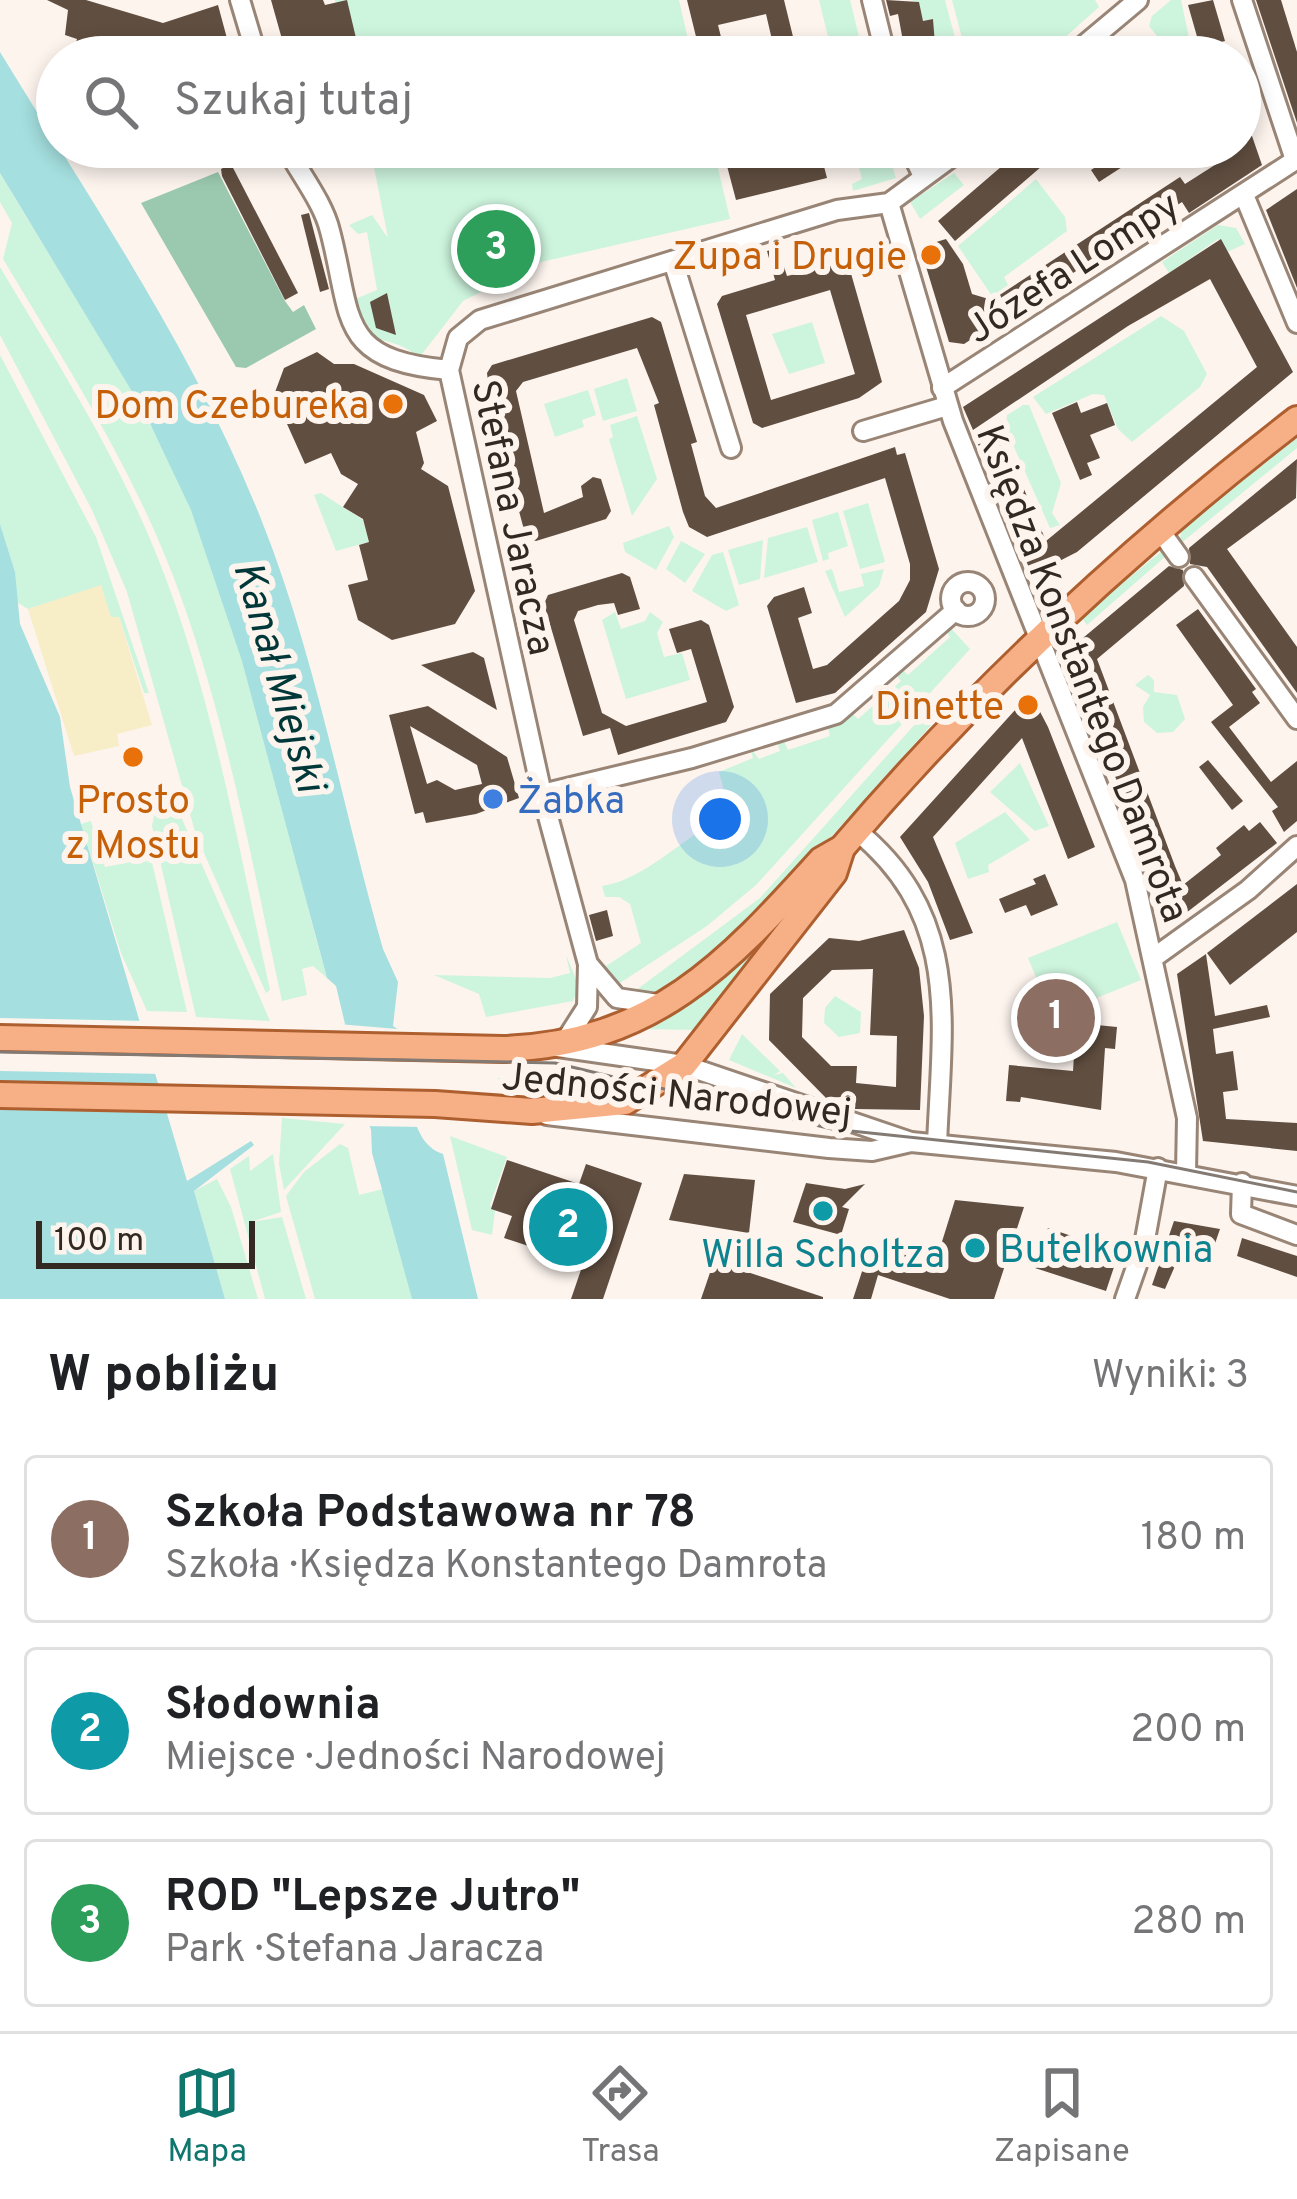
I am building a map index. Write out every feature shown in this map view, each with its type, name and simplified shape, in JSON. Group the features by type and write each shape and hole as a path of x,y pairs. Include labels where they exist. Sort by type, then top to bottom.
{"main road":[{"path":"558,1045 616,1029 669,1004 723,964 821,860 849,840 1038,638 1159,529 1297,419"},
{"path":"532,1112 625,1102 684,1065 834,873 849,840"},
{"name":"Jedności Narodowej","path":"0,1038 424,1047 558,1045"},
{"name":"Jedności Narodowej","path":"0,1095 435,1104 532,1112"}],"street":[{"path":"240,0 251,36"},
{"path":"872,0 881,36"},
{"path":"1095,36 1138,0"},
{"path":"1242,0 1254,36"},
{"path":"1261,56 1296,160"},
{"name":"Józefa Lompy","path":"863,431 944,397 1296,160"},
{"path":"297,168 329,226 355,334 373,349 416,365 449,370"},
{"path":"919,168 923,176"},
{"name":"Stefana Jaracza","path":"558,1045 587,1007 588,964 542,794 449,370 453,346 480,320 837,211 889,203 935,168"},
{"path":"1244,195 1297,323"},
{"name":"Księdza Konstantego Damrota","path":"889,203 944,397 1097,778 1156,956 1187,1118 1186,1172"},
{"path":"673,261 731,448"},
{"path":"1159,529 1179,556"},
{"path":"1194,578 1297,719"},
{"path":"542,794 692,758 836,714 956,610"},
{"path":"849,840 897,868 930,935 941,978 945,1023 938,1144"},
{"path":"1156,956 1248,890 1297,846"},
{"path":"588,964 622,1001 669,1004"},
{"name":"Jedności Narodowej","path":"558,1045 684,1065 911,1142 1159,1168 1297,1196"},
{"name":"Jedności Narodowej","path":"532,1112 604,1125 830,1148 872,1150 911,1142"},
{"path":"1124,1299 1144,1245 1159,1168"},
{"path":"1242,1184 1241,1214 1297,1235"}],"green space":[{"path":"335,0 679,0 687,36 344,36"},
{"path":"819,0 850,0 859,36 828,36"},
{"path":"911,0 945,0 954,36 934,36 933,19 923,21 919,3"},
{"path":"952,0 1095,0 1099,7 1067,36 961,36"},
{"path":"1171,0 1181,0 1189,36 1157,36 1149,26 1152,16"},
{"path":"374,168 718,168 730,219 541,262 463,301 419,358 373,336 355,299 377,290 367,232 358,234 349,225 372,215 388,238"},
{"path":"859,168 893,168 896,178 853,191 852,184 862,179"},
{"path":"218,172 285,301 293,312 304,305 316,329 246,368 236,367 141,203"},
{"path":"0,173 147,419 212,562 249,679 327,978 313,966 302,969 307,995 282,1001 226,748 165,555 101,425 3,259 12,223 0,202"},
{"path":"954,173 964,185 920,219 910,202"},
{"path":"1036,179 1065,217 1067,231 1004,277 1008,285 992,296 958,246"},
{"path":"1218,225 1236,228 1245,244 1227,252 1218,239 1169,273 1162,262"},
{"path":"0,267 111,457 166,579 218,753 270,990 266,993 196,835 127,592 92,510 0,335"},
{"path":"1161,316 1184,331 1207,374 1200,387 1132,442 1118,429 1104,395 1093,394 1046,414 1033,397"},
{"path":"812,322 825,363 789,374 772,334"},
{"path":"0,355 96,537 149,693 144,693 119,617 111,618 101,586 28,609 15,601 15,572 0,524"},
{"path":"627,378 637,411 603,421 594,389"},
{"path":"588,390 596,415 582,420 584,427 555,437 544,404"},
{"path":"1029,405 1061,483 1052,513 1060,525 1050,528 1006,429 1007,415"},
{"path":"637,416 657,479 632,516 609,439 613,437 610,425"},
{"path":"1297,438 1297,448 1180,544 1181,530"},
{"path":"321,493 363,520 369,542 336,551 314,495"},
{"path":"868,503 885,562 860,569 843,511"},
{"path":"838,512 848,546 828,553 829,559 823,561 812,520"},
{"path":"669,526 674,537 656,570 625,552 623,543"},
{"path":"807,527 818,562 764,578 768,538"},
{"path":"763,540 760,579 739,585 728,550"},
{"path":"681,541 705,554 685,583 666,569"},
{"path":"1162,551 1166,556 1087,625 1081,617"},
{"path":"723,552 739,605 726,611 692,591 712,555"},
{"path":"832,569 839,592 864,586 861,574 884,569 879,586 845,617 825,571"},
{"path":"615,612 621,629 645,621 650,612 663,622 657,633 664,657 682,653 690,680 626,699 602,620"},
{"path":"948,625 970,649 756,885 707,926 620,983 603,968 641,943 630,904 619,897 605,897 602,886 636,874 731,815 719,772 753,758 750,747 759,759 780,751 777,742 783,739 788,750 830,736 827,725 851,712 858,719 901,681 895,673 900,667 908,675 950,637 944,628"},
{"path":"1148,675 1154,680 1154,692 1177,695 1185,719 1173,732 1157,733 1144,722 1143,707 1150,695 1135,685"},
{"path":"942,694 951,703 805,866 714,955 655,995 628,996 760,898"},
{"path":"1020,763 1049,826 1035,831 990,792"},
{"path":"169,800 176,805 270,1021 196,1017 152,826 155,811"},
{"path":"1005,812 1030,840 988,865 989,872 968,879 955,843"},
{"path":"91,821 105,867 151,858 187,1012 147,1011 121,953 81,824"},
{"path":"816,879 700,1030 639,1029 729,972"},
{"path":"1117,922 1141,980 1052,1016 1028,958"},
{"path":"566,955 579,986 573,1001 486,1017 479,994 434,975 550,978 570,973"},
{"path":"835,996 861,1012 860,1033 839,1037 824,1023 825,1008"},
{"path":"742,1034 780,1071 774,1075 783,1073 796,1088 729,1060"},
{"path":"497,1078 630,1090 562,1097 529,1092"},
{"path":"282,1118 345,1124 284,1190 279,1164"},
{"path":"450,1136 507,1157 490,1205 495,1211 492,1235 472,1230"},
{"path":"340,1144 348,1148 359,1195 383,1189 412,1299 315,1299 286,1196 304,1172"},
{"path":"273,1154 281,1212 251,1222 282,1217 306,1299 265,1299 230,1169 249,1156 250,1171"},
{"path":"217,1179 231,1207 258,1299 225,1299 194,1191"}],"sand":[{"path":"101,585 111,617 119,617 152,725 117,734 119,746 74,756 28,609"}],"water":[{"name":"Kanał Miejski","path":"0,52 36,110 36,168 72,168 174,338 261,519 298,624 383,949 398,982 393,1026 406,1035 415,1120 430,1147 443,1154 478,1299 412,1299 372,1153 371,1130 339,1035 345,1024 336,986 327,978 242,661 191,510 145,413 0,173"},
{"path":"0,524 15,572 20,624 60,717 70,787 187,1181 251,1141 254,1145 194,1191 225,1299 0,1299"}],"pier":[{"path":"0,1018 148,1021 163,1074 0,1071"},
{"path":"338,1024 409,1030 423,1127 363,1126 333,1036"}],"building":[{"path":"47,0 86,0 163,23 218,5 226,36 68,36 68,10"},
{"path":"271,0 323,0 325,5 347,0 356,36 281,36"},
{"path":"687,0 784,0 793,36 771,36 766,14 718,25 721,36 696,36"},
{"path":"886,0 919,2 923,21 933,19 934,36 902,36 898,14 890,16"},
{"path":"1213,0 1224,36 1197,36 1188,5"},
{"path":"1256,0 1281,0 1297,52 1297,123"},
{"path":"233,168 298,293 285,300 221,169"},
{"path":"728,168 824,168 827,178 736,200"},
{"path":"1000,168 1040,168 955,241 938,221"},
{"path":"1094,168 1121,168 1099,182 1091,170"},
{"path":"1210,168 1257,168 1189,213 1182,202 964,344 949,342 920,247 946,239 963,264 972,294 992,300 1180,177 1185,184"},
{"path":"1297,189 1297,288 1266,210"},
{"path":"309,213 329,289 320,292 301,215"},
{"path":"1221,239 1293,372 1077,552 1032,575 978,444 1001,435 1046,541 1257,367 1210,279 1128,326 973,430 963,407"},
{"path":"778,248 787,276 839,264 850,270 882,382 859,398 762,428 753,423 717,304 722,296 775,280 767,251","holes":["830,290 855,374 771,400 746,315"]},
{"path":"387,293 396,335 376,328 370,302"},
{"path":"652,317 661,322 697,442 691,444 705,496 716,508 895,447 897,455 905,453 939,569 926,612 835,693 796,703 767,606 774,597 804,587 812,613 798,618 813,669 827,665 899,601 910,580 910,564 885,478 707,537 689,527 683,512 654,405 659,403 637,348 523,382 516,391 544,513 583,497 581,486 593,477 601,479 611,511 606,519 536,541 526,537 491,408 487,373 492,365"},
{"path":"317,352 334,364 354,364 424,395 437,421 416,432 424,463 421,469 448,486 475,591 455,624 392,640 358,620 348,585 368,580 359,545 369,542 363,519 343,507 358,484 341,474 331,453 305,464 274,395 284,368"},
{"path":"1077,402 1081,413 1107,403 1115,425 1090,435 1100,458 1087,463 1092,475 1080,480 1052,413"},
{"path":"1297,459 1296,498 1227,549 1297,647 1297,693 1207,567 1190,564 1189,548"},
{"path":"1169,566 1183,570 1184,586 1097,659 1175,866 1183,885 1221,855 1216,848 1244,825 1249,831 1260,822 1277,843 1173,923 1164,920 1125,801 1065,653"},
{"path":"622,573 630,577 640,609 618,615 614,603 598,605 578,611 574,620 602,713 626,726 707,702 691,649 677,653 669,629 701,620 709,625 734,707 726,722 618,755 610,728 583,736 544,604 548,595"},
{"path":"1198,609 1256,689 1252,692 1260,703 1229,727 1271,782 1297,761 1297,821 1284,832 1272,811 1278,807 1211,722 1233,705 1176,625"},
{"path":"473,652 484,658 497,710 421,665"},
{"path":"1024,700 1036,704 1048,727 1095,847 1068,859 1022,738 933,837 973,933 950,940 928,882 900,837"},
{"path":"428,706 507,757 519,798 476,814 426,823 423,812 415,814 389,715","holes":["410,726 477,765 482,784 455,790 437,780 427,784"]},
{"path":"1208,760 1243,801 1232,810 1199,767"},
{"path":"1045,874 1058,905 1031,916 1026,905 1005,913 999,899 1036,884 1033,879"},
{"path":"1297,884 1297,932 1230,985 1207,953"},
{"path":"607,910 613,936 596,941 589,915"},
{"path":"904,930 919,968 924,1016 920,1110 855,1109 856,1096 826,1098 769,1040 770,994 829,938 859,941","holes":["873,969 870,1035 897,1036 896,1087 856,1083 857,1066 831,1066 802,1037 803,998 832,970"]},
{"path":"1206,954 1215,1016 1267,1005 1270,1017 1213,1029 1216,1054 1233,1051 1238,1090 1223,1092 1226,1119 1297,1123 1297,1151 1203,1141 1177,974"},
{"path":"1076,1023 1117,1027 1115,1049 1105,1048 1101,1110 1021,1097 1020,1102 1006,1101 1009,1065 1073,1071"},
{"path":"507,1160 579,1184 586,1164 642,1183 603,1299 571,1299 583,1264 504,1238 512,1216 491,1209"},
{"path":"684,1174 755,1180 749,1233 669,1220"},
{"name":"Willa Scholtza","path":"806,1183 845,1189 865,1184 842,1207 849,1209 841,1235 793,1222"},
{"path":"955,1200 1024,1207 994,1299 950,1299 878,1275 871,1299 853,1299 871,1244 935,1264"},
{"path":"1174,1221 1220,1229 1209,1261 1181,1252 1165,1289 1152,1285"},
{"path":"1048,1228 1119,1252 1106,1291 1035,1268"},
{"path":"1242,1238 1297,1256 1297,1277 1237,1256"},
{"path":"714,1261 823,1297 823,1299 701,1299"}],"tram line":[{"path":"0,1052 555,1063 832,1129 1148,1162 1297,1192"}],"place":[{"name":"ROD \"Lepsze Jutro\"","path":"496,249"},
{"name":"Zupa i Drugie","path":"931,255"},
{"name":"Dom Czebureka","path":"393,404"},
{"name":"Dinette","path":"1028,705"},
{"name":"Prosto z Mostu","path":"133,757"},
{"name":"Żabka","path":"493,799"},
{"name":"Szkoła Podstawowa nr 78","path":"1056,1018"},
{"name":"Willa Scholtza","path":"823,1211"},
{"name":"Słodownia","path":"568,1227"},
{"name":"Butelkownia","path":"975,1248"}]}
